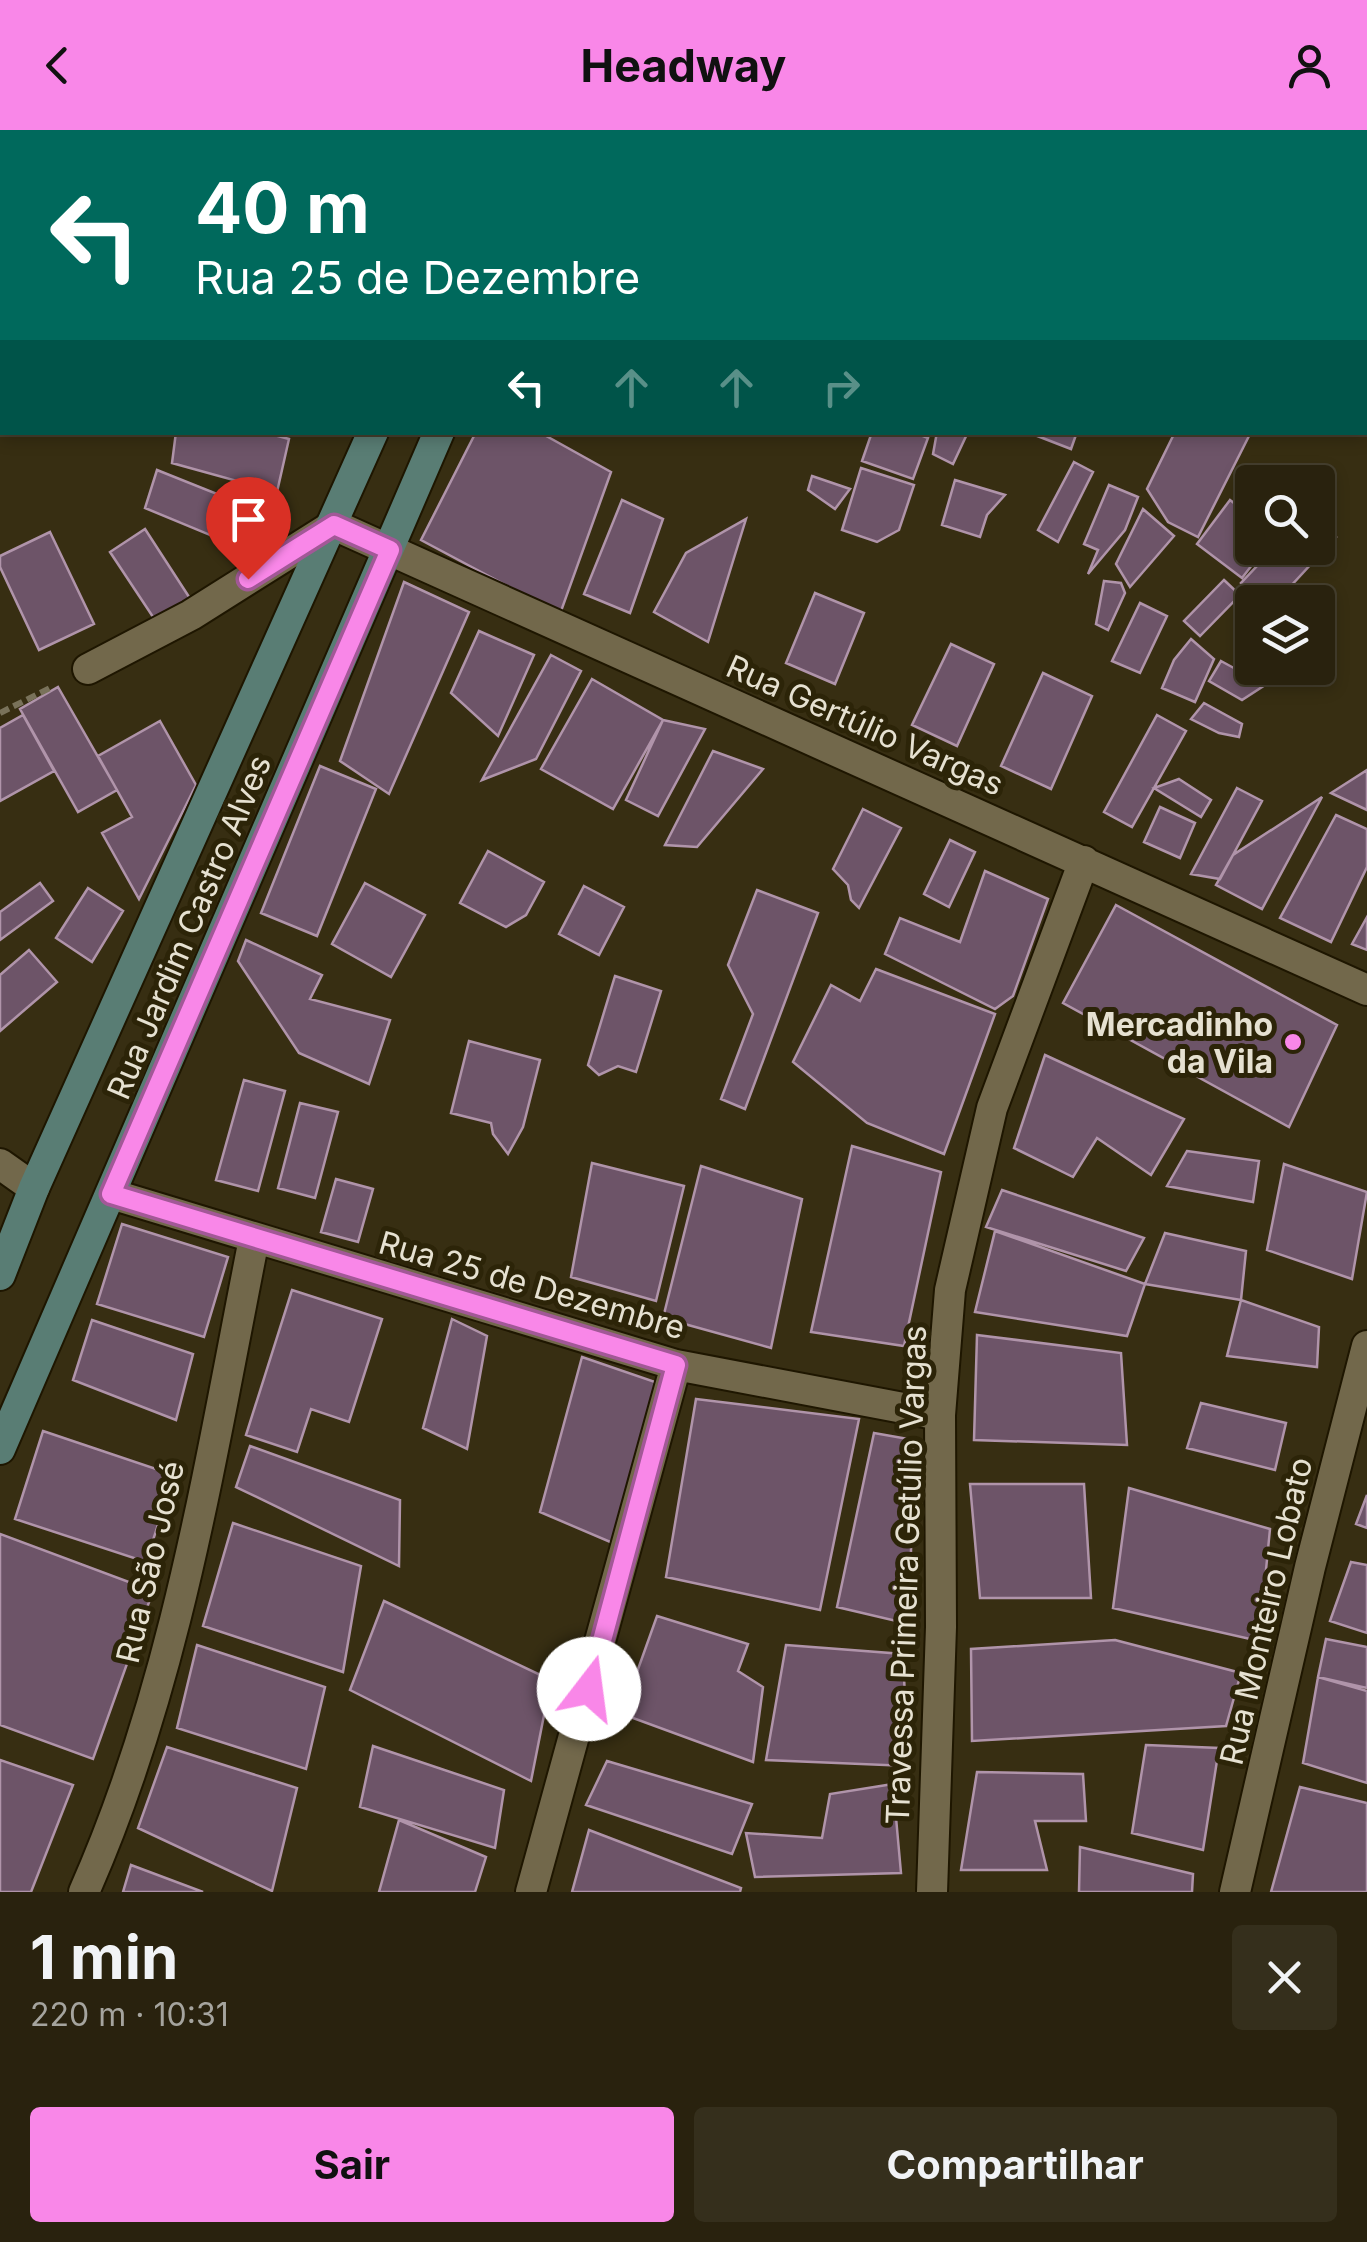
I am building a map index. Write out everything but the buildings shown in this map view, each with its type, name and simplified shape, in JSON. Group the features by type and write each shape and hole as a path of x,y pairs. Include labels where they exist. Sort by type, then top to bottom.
{"street":[{"name":"Rua Jardim Castro Alves","path":"0,1275 34,1188 372,435"},
{"name":"Rua Jardim Castro Alves","path":"0,1448 438,435"},
{"name":"Rua Gertúlio Vargas","path":"334,525 1367,990"},
{"path":"88,669 191,615 334,525"},
{"name":"Travessa Primeira Getúlio Vargas","path":"932,1892 941,1626 940,1414 950,1290 992,1108 1084,861"},
{"path":"0,1164 34,1188"},
{"name":"Rua 25 de Dezembre","path":"111,1194 676,1365 940,1414"},
{"name":"Rua São José","path":"84,1892 135,1764 181,1604 254,1240"},
{"name":"Rua Monteiro Lobato","path":"1235,1892 1310,1567 1367,1346"},
{"path":"531,1892 676,1365"}],"path":[{"path":"0,713 88,669"}],"place":[{"name":"Mercadinho da Vila","path":"1293,1042"}],"route":[{"path":"248,579 334,525 390,550 111,1194 676,1365 589,1689"}]}
